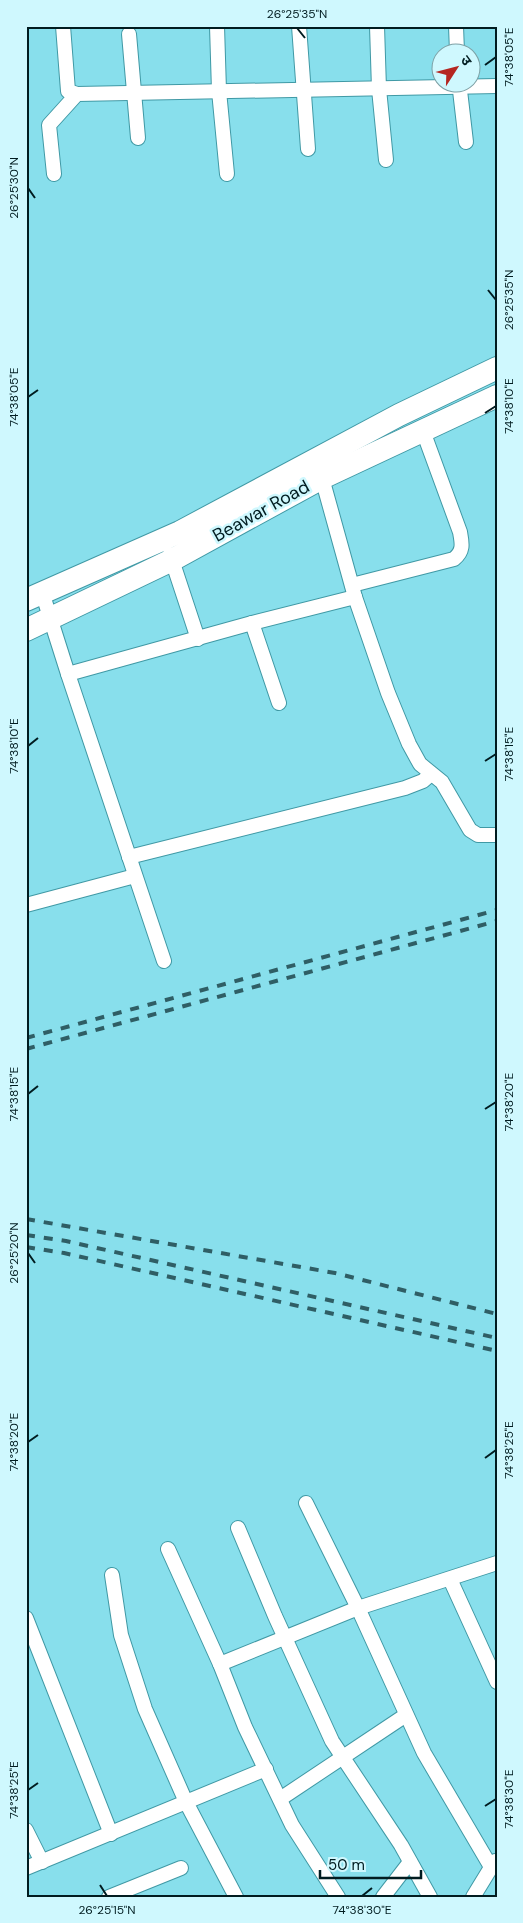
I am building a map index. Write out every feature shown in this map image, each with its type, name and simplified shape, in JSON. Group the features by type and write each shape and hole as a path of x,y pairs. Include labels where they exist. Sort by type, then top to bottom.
{"main road":[{"name":"Beawar Road","path":"34,596 168,550 231,506 399,415 497,368"},
{"name":"Beawar Road","path":"26,630 168,550 497,396"}],"street":[{"path":"63,26 68,91 77,94 430,86"},
{"path":"216,26 219,91 227,174"},
{"path":"299,26 308,149"},
{"path":"377,26 379,88 386,160"},
{"path":"456,26 457,42"},
{"path":"129,34 138,138"},
{"path":"480,86 497,86"},
{"path":"460,92 466,142"},
{"path":"54,174 49,125 77,94"},
{"path":"68,674 252,623 454,559 460,554 462,545 460,532 423,431"},
{"path":"322,478 353,591 388,693 409,744 420,764 442,782 470,830 478,835 497,835"},
{"path":"168,550 198,638"},
{"path":"34,596 49,618 164,961"},
{"path":"252,623 279,703"},
{"path":"129,857 405,788 423,781 431,774"},
{"path":"26,905 135,876"},
{"path":"306,1503 358,1608 424,1753 494,1863 473,1897"},
{"path":"238,1528 332,1741 410,1862 430,1897"},
{"path":"168,1550 220,1664 245,1727 292,1825 338,1897"},
{"path":"220,1664 358,1608 497,1563"},
{"path":"112,1576 121,1635 145,1709 186,1802 236,1897"},
{"path":"450,1579 497,1682"},
{"path":"26,1618 31,1644 110,1834"},
{"path":"280,1799 406,1715"},
{"path":"26,1868 266,1768"},
{"path":"26,1830 42,1862"},
{"path":"383,1897 410,1862"},
{"path":"109,1897 181,1868"}],"railway":[{"path":"26,1038 497,910"},
{"path":"26,1049 497,921"},
{"path":"26,1219 335,1273 497,1314"},
{"path":"26,1235 66,1241 497,1338"},
{"path":"26,1247 64,1253 497,1351"}]}
